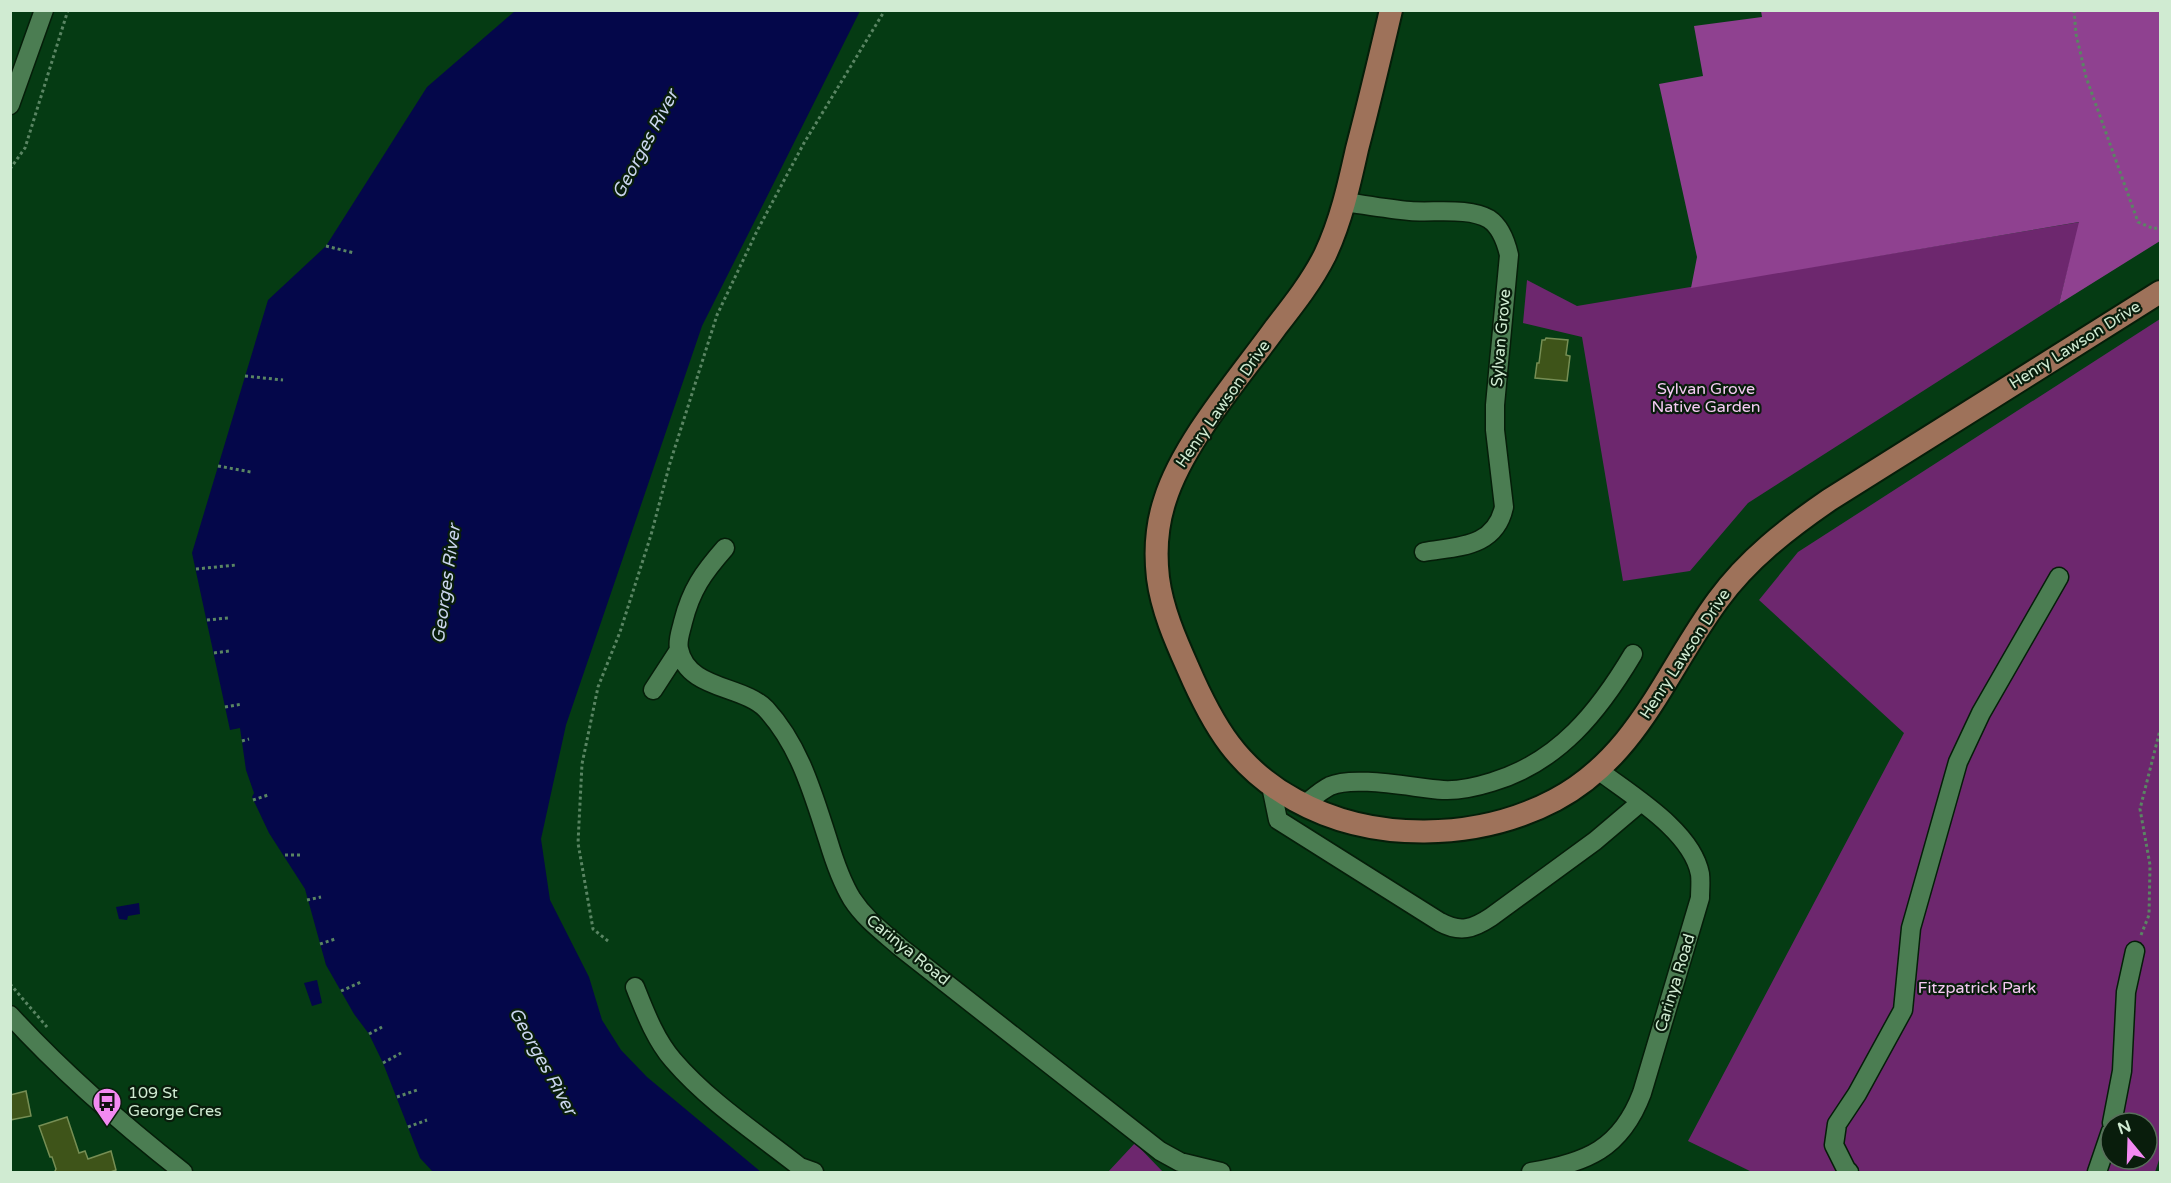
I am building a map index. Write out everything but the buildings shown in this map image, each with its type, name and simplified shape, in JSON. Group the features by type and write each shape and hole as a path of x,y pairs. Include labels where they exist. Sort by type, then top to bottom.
{"main road":[{"name":"Henry Lawson Drive","path":"1391,10 1345,202 1327,250 1310,280 1189,449 1165,498 1158,529 1157,562 1161,596 1188,670 1221,735 1240,759 1271,786 1304,805 1344,820 1405,831 1448,831 1474,827 1527,812 1569,792 1616,753 1646,715 1718,600 1738,574 1766,547 1829,500 2160,291"}],"street":[{"path":"10,105 44,10"},
{"name":"Sylvan Grove","path":"1345,202 1409,211 1481,215 1492,221 1500,230 1509,255 1495,405 1495,430 1504,507 1502,518 1488,536 1477,542 1424,552"},
{"path":"653,690 679,650 679,637 691,594 702,574 725,548"},
{"path":"1849,1173 1834,1145 1837,1124 1857,1094 1903,1010 1911,928 1958,762 1981,713 2059,578"},
{"name":"Carinya Road","path":"679,650 694,673 756,702 774,718 801,762 841,876 851,898 864,915 900,947 1160,1151 1190,1169 1221,1173"},
{"path":"1304,805 1321,792 1341,783 1446,790 1465,789 1507,778 1549,756 1587,722 1633,654"},
{"name":"Carinya Road","path":"1531,1173 1563,1166 1588,1156 1611,1142 1628,1123 1642,1093 1697,910 1700,874 1694,859 1666,822 1598,770"},
{"path":"1271,786 1278,820 1440,922 1459,930 1479,925 1491,917 1595,841 1641,802"},
{"path":"2114,1111 2122,1071 2126,992 2135,951"},
{"path":"634,987 651,1026 672,1059 713,1099 800,1167 814,1173"},
{"path":"10,1015 93,1098 183,1173"}],"path":[{"path":"10,169 25,148 68,10"},
{"path":"608,941 593,929 578,843 582,764 598,687 620,632 717,315 757,231 804,143 885,10"},
{"path":"2074,10 2076,34 2086,77 2138,222 2154,229 2160,226"},
{"path":"326,246 354,253"},
{"path":"245,376 282,380"},
{"path":"218,466 251,472"},
{"path":"195,569 236,565"},
{"path":"207,620 228,618"},
{"path":"214,653 229,651"},
{"path":"225,706 242,704"},
{"path":"2135,951 2149,915 2150,866 2139,809 2160,730"},
{"path":"242,741 249,739"},
{"path":"253,800 268,795"},
{"path":"285,855 300,855"},
{"path":"308,900 321,897"},
{"path":"320,944 334,939"},
{"path":"341,991 361,982"},
{"path":"10,984 52,1032"},
{"path":"369,1034 382,1027"},
{"path":"383,1063 401,1053"},
{"path":"396,1097 417,1090"},
{"path":"408,1127 427,1120"}],"green space":[{"name":"Sylvan Grove Native Garden","path":"2080,222 2059,304 1748,503 1690,571 1623,581 1582,337 1523,323 1527,280 1577,306"},
{"name":"Fitzpatrick Park","path":"2160,319 2159,1160 2159,1111 2099,1111 2099,1171 2155,1172 1752,1172 1688,1141 1904,733 1759,600 1798,552"},
{"path":"1135,1143 1163,1172 1108,1172"}],"shaded area":[{"path":"1761,11 2160,11 2160,241 2059,304 2079,222 1691,288 1697,257 1659,84 1703,76 1694,26 1762,17"}],"water":[{"name":"Georges River","path":"515,11 860,11 702,326 566,725 541,839 550,900 589,977 602,1020 621,1050 647,1077 761,1172 433,1172 420,1158 383,1063 369,1034 354,1014 326,965 305,889 269,833 252,797 254,793 246,770 240,728 230,730 192,553 268,300 326,246 427,87"},
{"path":"139,903 140,914 128,916 127,920 119,919 116,907"},
{"path":"317,980 322,1003 312,1006 304,983"}],"place":[{"name":"109 St George Cres","path":"107,1128"}]}
